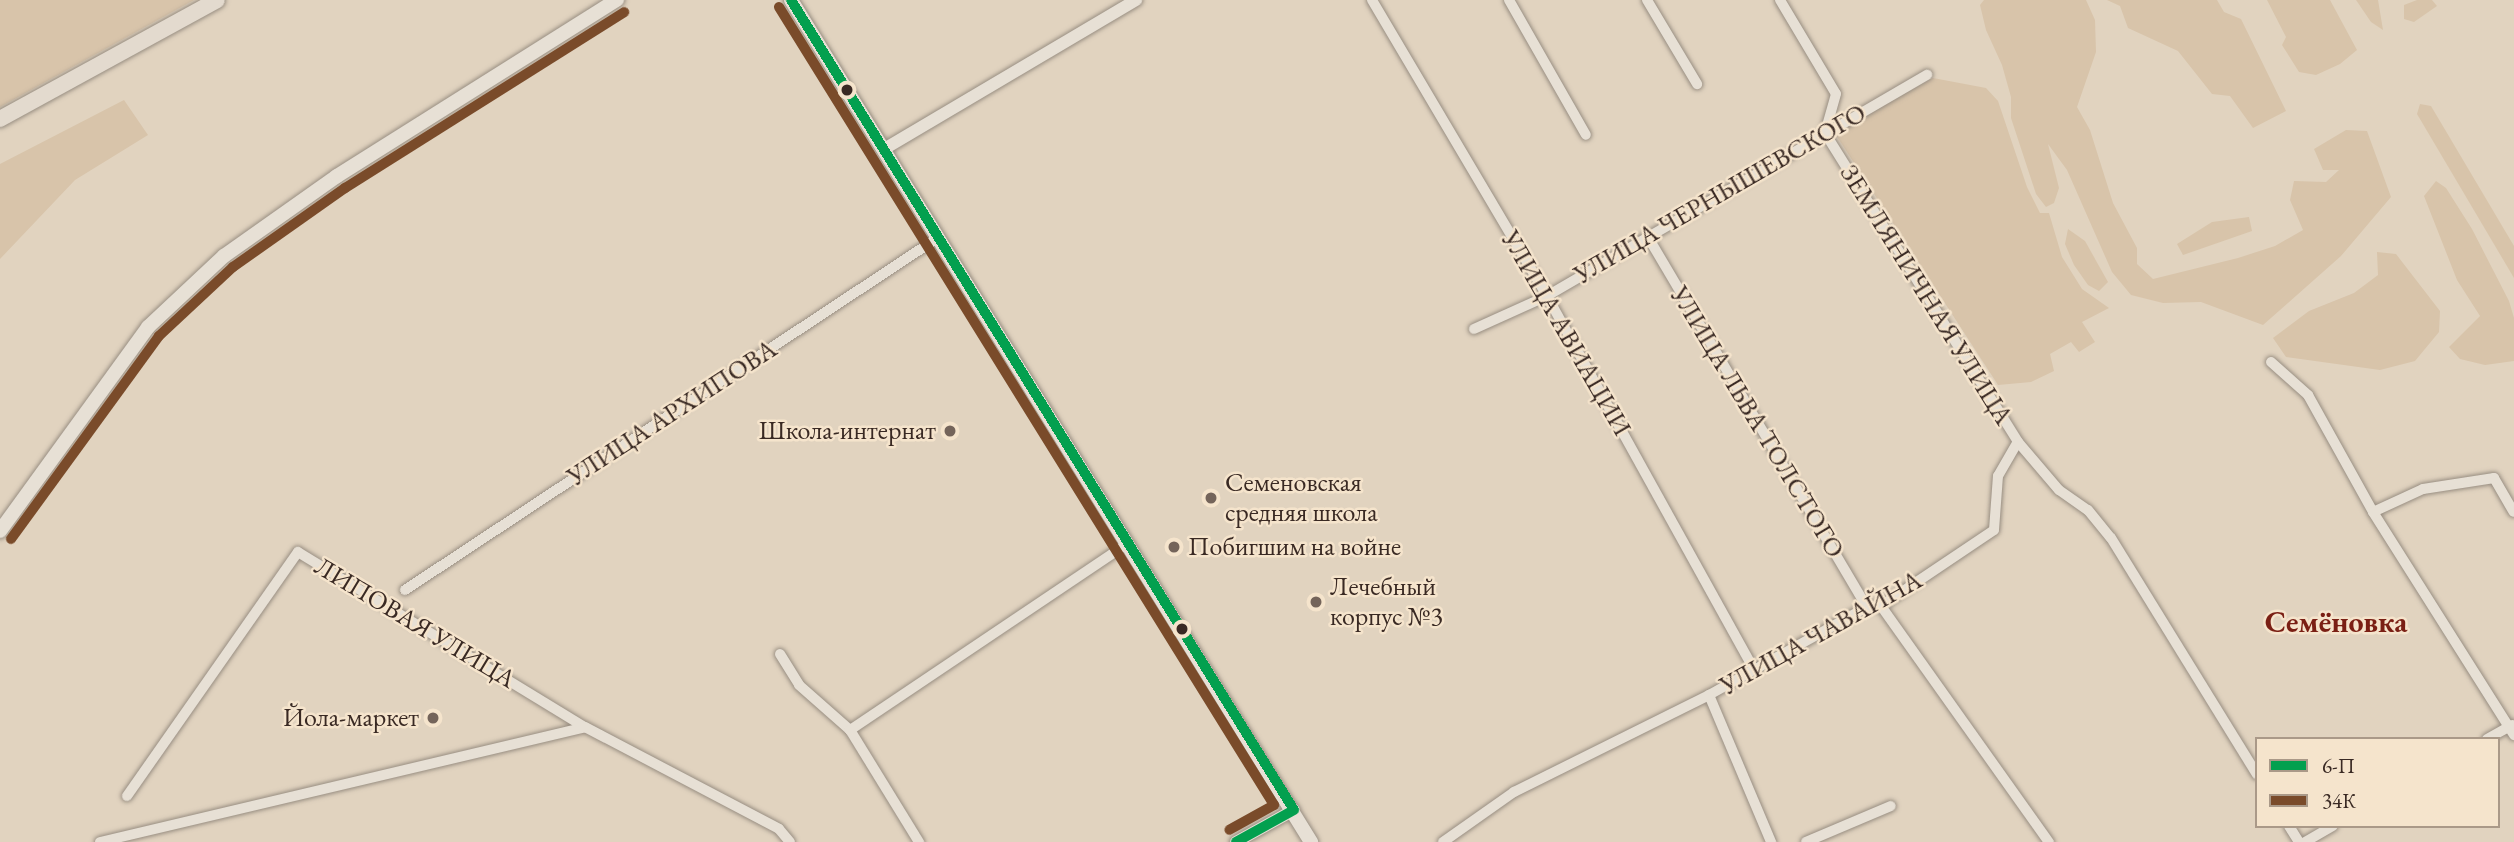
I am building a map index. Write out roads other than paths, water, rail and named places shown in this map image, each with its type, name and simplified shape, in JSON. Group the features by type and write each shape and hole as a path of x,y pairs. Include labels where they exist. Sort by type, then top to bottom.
{"main road":[{"path":"0,119 218,0"},
{"path":"0,531 148,327 225,256 337,176 617,0"},
{"path":"792,0 1294,810 1311,842"}],"street":[{"path":"884,149 1136,0"},
{"name":"УЛИЦА АВИАЦИИ","path":"1372,0 1546,296 1754,669"},
{"path":"1509,0 1586,135"},
{"path":"1647,0 1697,84"},
{"path":"1780,0 1836,94 1825,133"},
{"name":"УЛИЦА ЧЕРНЫШЕВСКОГО","path":"1474,329 1546,296 1927,75"},
{"name":"ЗЕМЛЯНИЧНАЯ УЛИЦА","path":"1825,133 2018,442 2042,472 2088,510 2110,538 2255,771"},
{"name":"УЛИЦА АРХИПОВА","path":"405,590 939,237"},
{"name":"УЛИЦА ЛЬВА ТОЛСТОГО","path":"1648,237 1867,607"},
{"path":"2271,362 2308,395 2373,512 2512,728 2492,737"},
{"name":"УЛИЦА ЧАВАЙНА","path":"1443,842 1514,792 1709,695 1867,607 1881,606 1994,530 1998,476 2018,442"},
{"path":"2373,512 2423,489 2494,478 2514,512"},
{"path":"850,730 1128,543"},
{"name":"ЛИПОВАЯ УЛИЦА","path":"127,796 298,552 585,727 779,829 790,842"},
{"path":"1881,606 2049,842"},
{"path":"780,654 799,685 850,730 919,842"},
{"path":"1709,695 1771,842"},
{"path":"100,842 585,727"},
{"path":"1806,842 1891,806"},
{"path":"1236,842 1294,810"},
{"path":"2305,842 2330,828"}],"place":[{"name":"Школа-интернат","path":"950,431"},
{"name":"Семеновская средняя школа","path":"1211,498"},
{"name":"Побигшим на войне","path":"1174,547"},
{"name":"Лечебный корпус №3","path":"1316,602"},
{"name":"Йола-маркет","path":"433,718"}],"district":[{"name":"Семёновка","path":"2336,622"}]}
